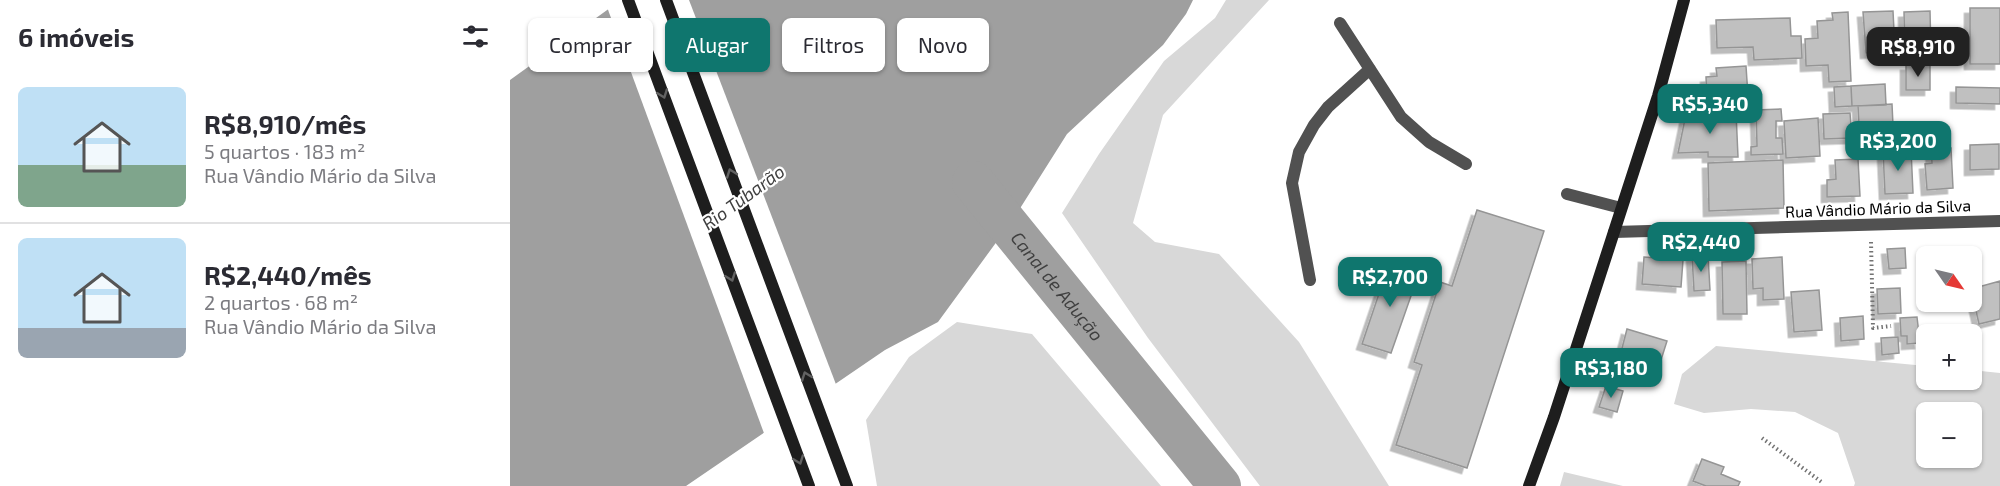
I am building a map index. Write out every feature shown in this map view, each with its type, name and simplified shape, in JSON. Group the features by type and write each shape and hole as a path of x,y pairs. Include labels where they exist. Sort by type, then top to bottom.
{"main road":[{"path":"628,0 809,486"},
{"path":"666,0 847,486"},
{"path":"1529,486 1658,96 1684,0"}],"street":[{"path":"1340,23 1401,117 1429,142 1466,164"},
{"path":"1310,280 1292,183 1299,152 1314,125 1328,107 1370,69"},
{"path":"1567,194 1621,208"},
{"name":"Rua Vândio Mário da Silva","path":"1614,232 2000,221"}],"path":[{"path":"1870,225 1873,328 1891,326"},
{"path":"1762,438 1823,483"}],"shaded area":[{"path":"1226,0 1269,0 1163,115 1133,223 1155,242 1219,254 1299,342 1389,486 1260,486 1148,338 1062,213 1099,154 1164,61 1215,18"},
{"path":"957,322 1032,334 1161,486 877,486 866,420 909,357"},
{"path":"1716,346 1916,365 1916,390 1982,390 1982,371 2000,373 2000,486 1854,486 1855,483 1838,433 1795,412 1751,409 1704,413 1674,404 1682,374"},
{"path":"1564,472 1623,486 1560,486"}],"water":[{"name":"Rio Tubarão","path":"621,0 1193,0 1186,14 1163,45 1067,134 1014,218 938,322 885,350 686,486 510,486 510,80 528,67 528,72 653,72 653,18 596,18"}],"pier":[{"path":"616,0 689,0 696,18 665,18 665,72 717,72 837,387 765,436 631,72 653,72 653,18 611,18 607,7"}],"building":[{"path":"1970,8 2000,8 2000,64 1970,64"},
{"path":"1893,11 1895,51 1866,53 1863,12"},
{"path":"1930,11 1931,53 1905,54 1904,12"},
{"path":"1848,12 1851,81 1829,82 1828,65 1806,66 1805,39 1818,38 1817,21 1833,20 1832,13"},
{"path":"1790,18 1791,36 1801,36 1802,58 1754,60 1753,47 1717,48 1716,20"},
{"path":"1906,65 1930,65 1930,90 1906,90"},
{"path":"1746,66 1748,96 1707,98 1706,77 1717,76 1716,68"},
{"path":"1885,84 1886,105 1852,106 1851,86"},
{"path":"1851,86 1852,106 1835,107 1834,87"},
{"path":"1956,87 2000,88 2000,104 1956,103"},
{"path":"1892,104 1893,125 1859,126 1858,106"},
{"path":"1781,109 1782,121 1776,121 1776,138 1782,138 1783,154 1751,155 1751,147 1757,146 1756,110"},
{"path":"1736,112 1738,157 1708,157 1708,152 1678,153 1686,114"},
{"path":"1850,113 1852,138 1824,139 1823,114"},
{"path":"1818,118 1820,156 1786,158 1784,121"},
{"path":"1999,144 1999,169 1970,170 1970,145"},
{"path":"1951,148 1953,188 1927,190 1925,164 1932,163 1931,149"},
{"path":"1911,149 1913,193 1885,194 1883,151"},
{"path":"1858,159 1860,196 1827,197 1827,180 1836,179 1835,160"},
{"path":"1783,160 1784,208 1709,211 1708,163"},
{"path":"1477,210 1544,231 1467,468 1396,445 1422,365 1414,362 1440,282 1452,286"},
{"path":"1905,248 1906,268 1889,269 1887,249"},
{"path":"1708,255 1710,290 1694,291 1692,256"},
{"path":"1644,257 1683,260 1681,287 1642,284"},
{"path":"1782,257 1784,299 1763,300 1763,288 1753,289 1752,259"},
{"path":"1746,261 1747,314 1723,314 1722,262"},
{"path":"1389,264 1419,273 1391,353 1362,344"},
{"path":"2000,281 2000,319 1979,324 1976,312 1982,312 1982,286"},
{"path":"1900,288 1901,313 1878,314 1877,289"},
{"path":"1819,290 1822,330 1794,332 1791,292"},
{"path":"1863,316 1864,339 1841,341 1840,318"},
{"path":"1917,317 1916,343 1907,344 1907,336 1901,336 1900,318"},
{"path":"1627,329 1667,341 1660,363 1621,352"},
{"path":"1898,337 1899,353 1882,355 1881,338"},
{"path":"1606,386 1623,391 1617,412 1599,407"},
{"path":"1702,459 1724,467 1721,474 1740,482 1738,486 1706,486 1693,481"}],"waterway":[{"name":"Canal de Adução","path":"973,182 1220,486"}]}
